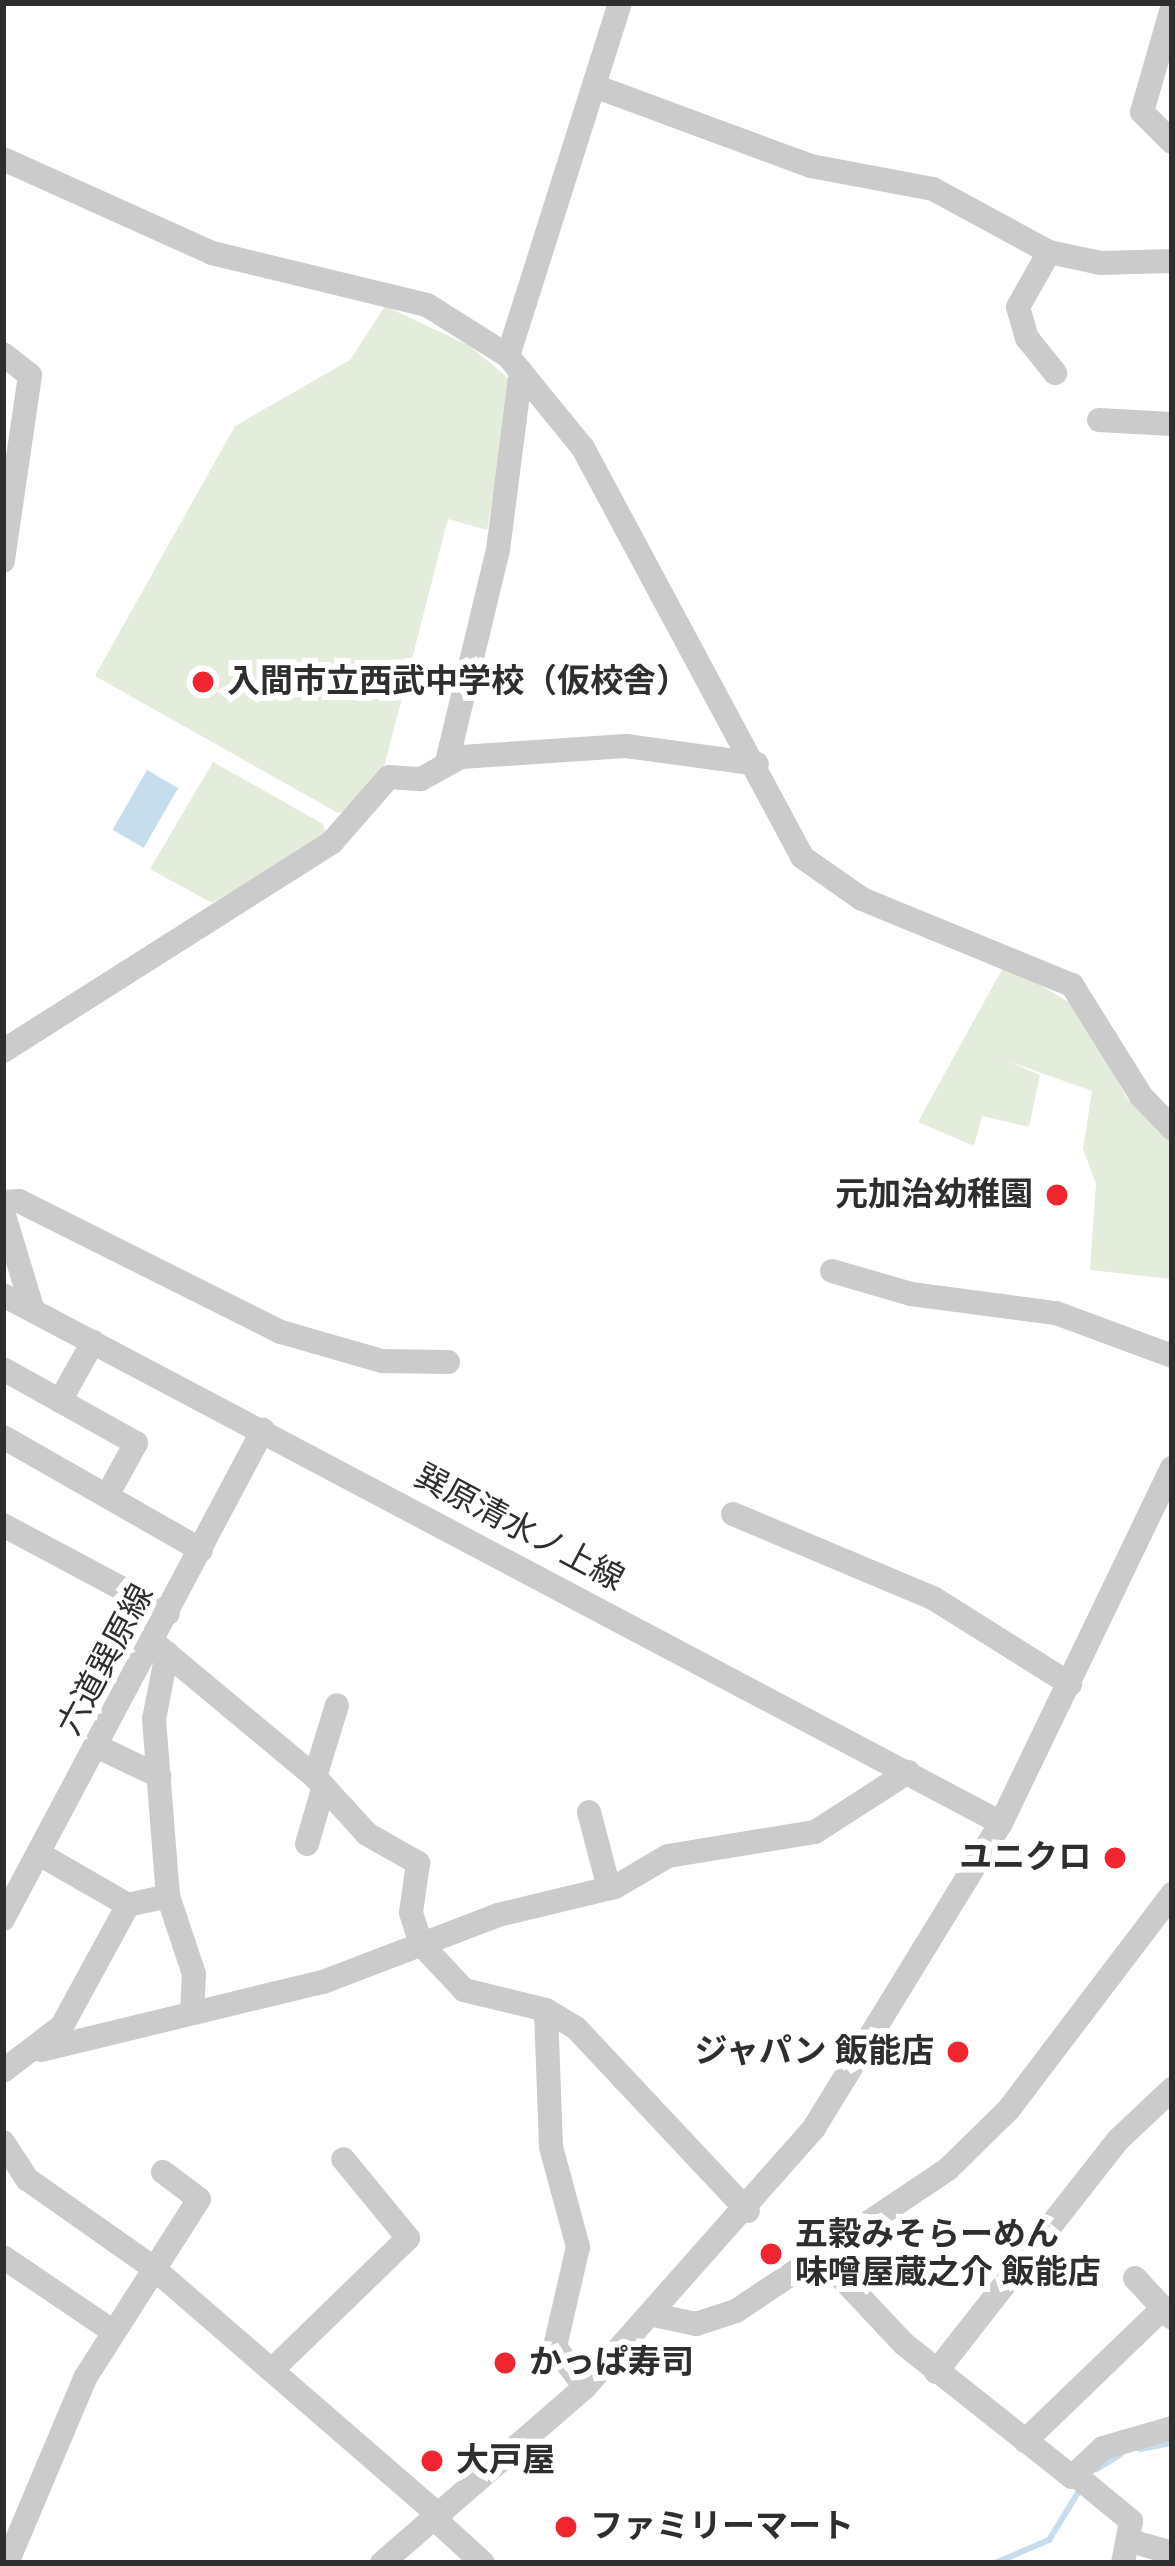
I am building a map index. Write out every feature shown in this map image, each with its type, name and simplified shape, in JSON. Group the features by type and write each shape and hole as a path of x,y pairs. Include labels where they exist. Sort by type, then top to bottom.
{"street":[{"path":"447,762 498,550 515,363 620,3"},
{"path":"1172,8 1142,112 1172,142"},
{"path":"597,87 811,166 933,189 1048,253 1101,263 1172,261"},
{"path":"4,162 212,253 427,304 515,363 583,448 817,874 1072,985 1141,1096 1172,1128"},
{"path":"1048,253 1018,307 1055,373"},
{"path":"3,354 30,375 3,561"},
{"path":"1099,420 1172,424"},
{"path":"3,1051 332,842 389,777 421,779 447,762 626,746 757,764"},
{"path":"3,1202 20,1201 281,1332 382,1361 448,1362"},
{"path":"3,1212 34,1312"},
{"path":"832,1271 910,1294 1056,1313 1172,1356"},
{"name":"巽原清水ノ上線","path":"3,1295 1001,1823"},
{"path":"60,1401 93,1342"},
{"path":"3,1370 136,1443 108,1494"},
{"name":"六道巽原線","path":"3,1919 98,1747 160,1647 168,1613 263,1430"},
{"path":"3,1437 201,1550"},
{"path":"382,2563 439,2519 585,2387 654,2315 748,2211 874,2042 1001,1823 1172,1468"},
{"path":"733,1514 933,1598 1070,1684"},
{"path":"3,1525 168,1613"},
{"path":"160,1647 155,1703 168,1896 194,1974 192,2007"},
{"path":"160,1647 319,1782 367,1834 418,1863 411,1913 421,1944 464,1990 546,2010 601,2053 663,2130 748,2211"},
{"path":"307,1844 337,1705"},
{"path":"98,1747 159,1776"},
{"path":"3,2072 40,2050 192,2007 323,1982 421,1944 609,1888 668,1856 815,1832 908,1772"},
{"path":"589,1812 609,1888"},
{"path":"41,1855 128,1905 168,1896"},
{"path":"654,2315 716,2320 825,2260 948,2169 1009,2109 1172,1894"},
{"path":"40,2050 88,1986 128,1905"},
{"path":"546,2010 551,2146 578,2247 555,2348 585,2387"},
{"path":"936,2372 1119,2138 1172,2089"},
{"path":"3,2142 27,2179 151,2266 273,2369 483,2563"},
{"path":"273,2369 408,2238 344,2159"},
{"path":"9,2562 111,2330 199,2199 163,2172"},
{"path":"3,2257 111,2330"},
{"path":"825,2260 936,2372 1024,2441 1124,2509 1128,2553 1172,2553"},
{"path":"1024,2441 1168,2313 1135,2278"},
{"path":"1080,2479 1102,2448 1172,2428"}],"green space":[{"path":"385,306 470,346 508,378 510,398 487,530 448,519 382,775 362,805 338,813 95,676 235,426 350,360"},
{"path":"213,762 323,824 327,838 212,903 150,869"},
{"path":"1005,964 1080,1009 1126,1097 1172,1143 1172,1279 1090,1270 1096,1184 1083,1149 1092,1091 1005,1060 1040,1075 1029,1127 982,1116 974,1146 918,1122"}],"water":[{"path":"147,770 178,788 144,848 112,830"}],"waterway":[{"path":"1140,2449 1172,2443"},
{"path":"1097,2469 1121,2454"},
{"path":"995,2563 1049,2540 1081,2488"}],"place":[{"name":"入間市立西武中学校（仮校舎）","path":"203,682"},
{"name":"元加治幼稚園","path":"1057,1195"},
{"name":"ユニクロ","path":"1115,1858"},
{"name":"ジャパン 飯能店","path":"958,2052"},
{"name":"五穀みそらーめん 味噌屋蔵之介 飯能店","path":"771,2254"},
{"name":"かっぱ寿司","path":"505,2363"},
{"name":"大戸屋","path":"432,2461"},
{"name":"ファミリーマート","path":"566,2527"}]}
